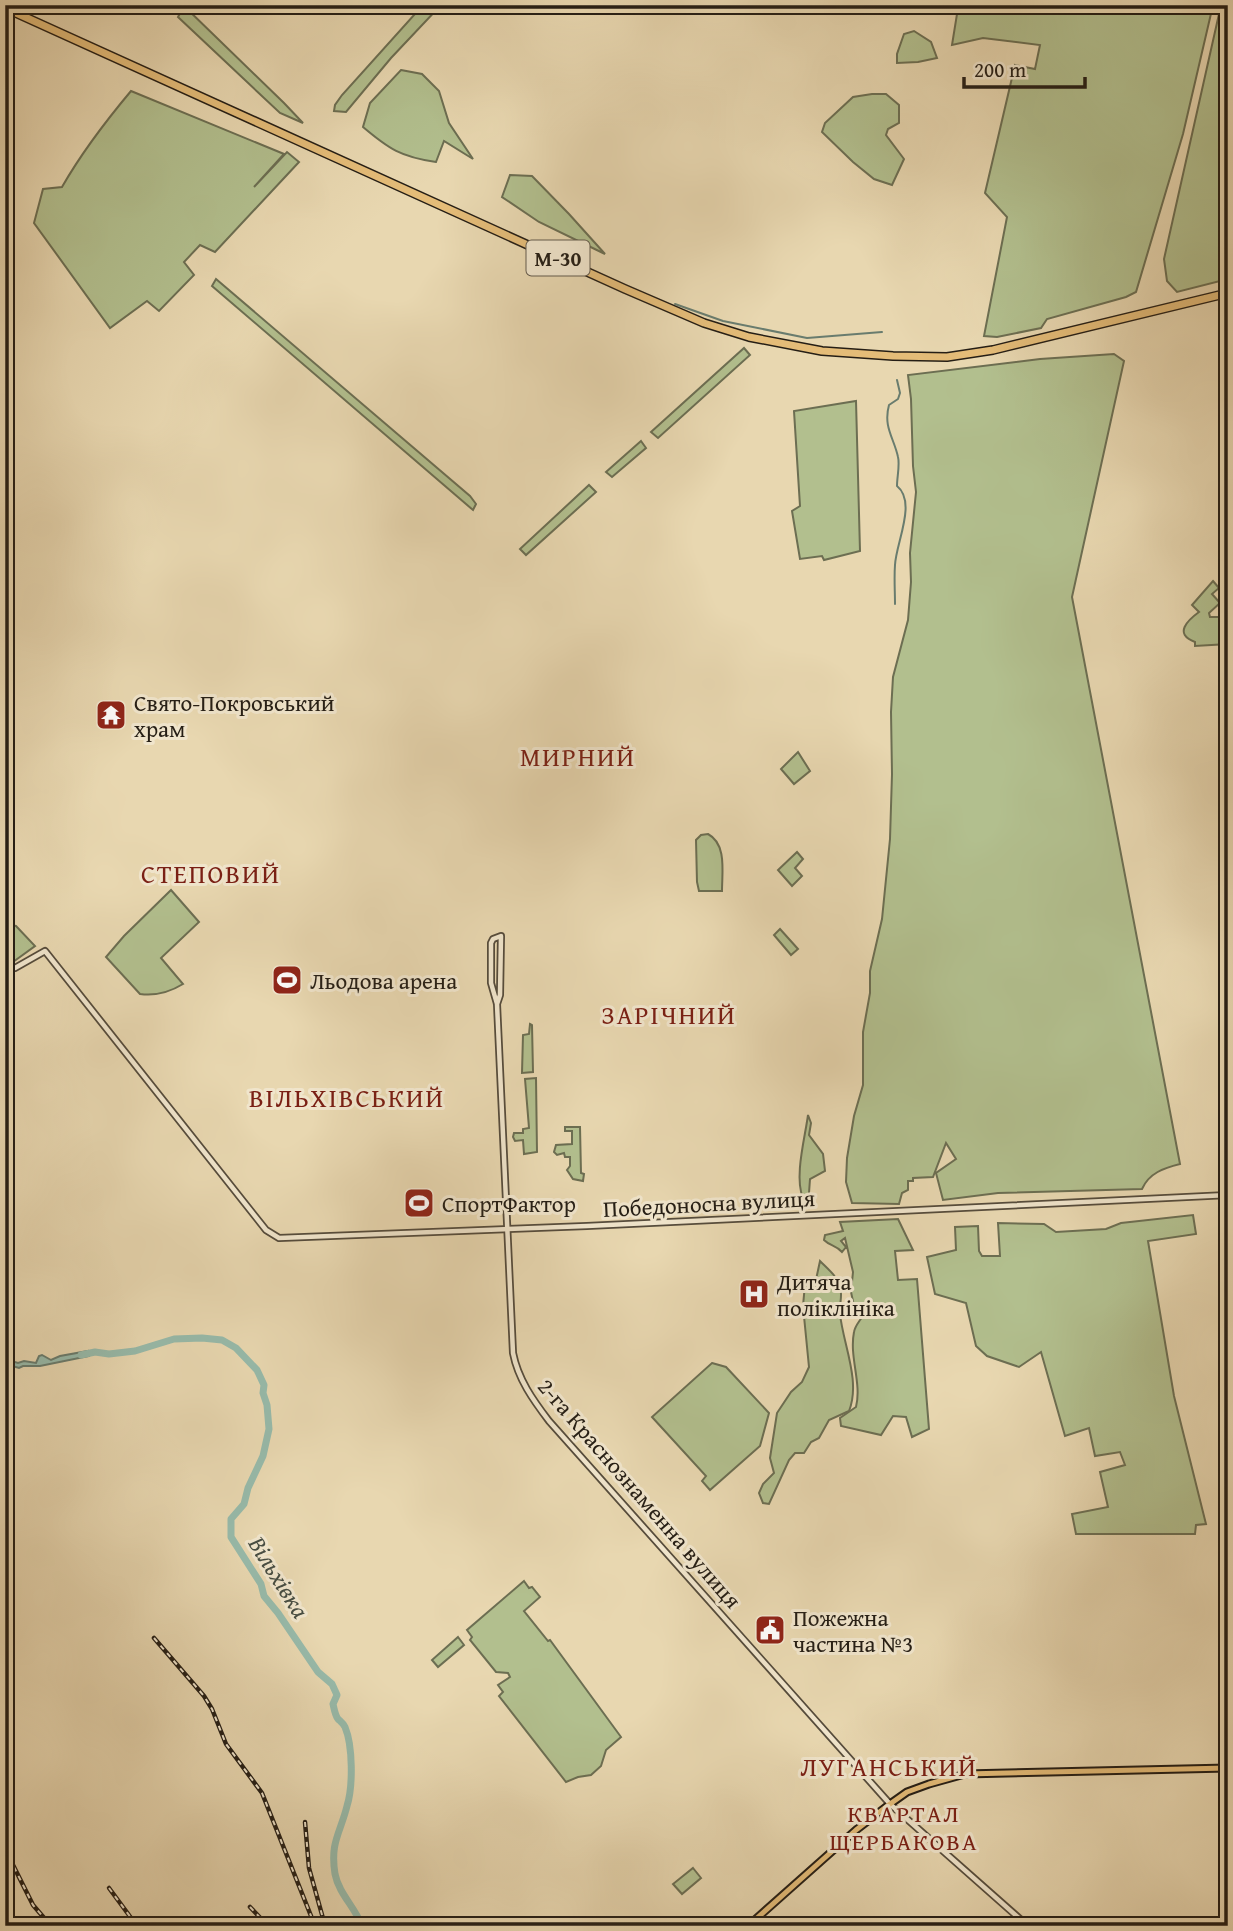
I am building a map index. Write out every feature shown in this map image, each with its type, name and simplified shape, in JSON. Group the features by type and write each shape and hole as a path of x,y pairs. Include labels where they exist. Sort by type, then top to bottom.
{"highway":[{"name":"М-30","path":"5,8 625,289 704,323 749,337 822,351 947,357 1041,340 1228,293"}],"main road":[{"path":"748,1926 856,1830 907,1792 918,1788 965,1774 1228,1768"}],"street":[{"name":"2-га Краснознаменна вулиця","path":"497,1004 500,995 501,936 492,939 491,943 491,984 497,1004 513,1353 520,1377 538,1406 890,1804 1028,1926"},
{"name":"Победоносна вулиця","path":"5,968 15,968 45,951 266,1230 279,1238 507,1230 1228,1195"}],"green space":[{"path":"423,5 441,5 391,58 346,112 334,111 342,95"},
{"path":"968,5 1213,5 1183,134 1136,292 1047,319 1041,328 997,337 984,336 1007,217 985,193 1015,65 1035,69 1040,45 983,38 952,45 957,14"},
{"path":"1221,5 1228,5 1228,279 1177,292 1167,281 1164,259"},
{"path":"184,6 303,123 280,113 178,17"},
{"path":"914,31 931,42 937,58 897,63 897,54 904,34"},
{"path":"401,70 422,74 439,91 449,123 473,159 444,141 436,162 413,158 388,146 363,127 370,103"},
{"path":"131,91 284,154 254,187 287,152 299,162 215,252 200,245 184,262 194,275 159,311 147,301 110,328 34,223 43,189 62,187 94,138"},
{"path":"886,94 899,105 899,123 888,129 886,135 904,159 892,185 874,179 822,132 825,123 853,97"},
{"path":"510,175 532,176 605,254 539,222 502,197"},
{"path":"216,279 470,496 476,504 473,510 212,286"},
{"path":"744,348 750,355 658,438 651,432"},
{"path":"1114,354 1124,361 1072,597 1180,1164 1153,1175 1142,1189 998,1193 943,1200 936,1173 956,1159 946,1143 933,1177 913,1178 913,1181 908,1181 908,1190 902,1193 899,1204 852,1203 846,1182 847,1158 854,1116 863,1085 863,1032 870,993 870,971 882,919 890,839 893,677 908,620 911,582 910,553 916,492 908,375 1040,359"},
{"path":"856,401 860,551 824,560 822,556 800,559 792,511 800,506 794,411"},
{"path":"641,441 646,448 612,477 606,472"},
{"path":"589,485 596,492 526,555 520,549"},
{"path":"1213,581 1219,588 1212,594 1220,603 1209,613 1210,617 1228,617 1228,644 1195,646 1195,642 1185,635 1185,627 1199,612 1192,605"},
{"path":"798,752 810,771 794,784 781,769"},
{"path":"708,834 721,851 722,891 699,891 696,840 701,835"},
{"path":"797,852 803,859 795,868 802,876 792,886 778,870"},
{"path":"171,890 199,922 161,958 183,984 162,993 140,994 106,957"},
{"path":"5,924 16,926 35,946 13,962 5,961"},
{"path":"780,929 798,949 791,955 774,935"},
{"path":"530,1024 533,1072 522,1073 523,1035 529,1034"},
{"path":"536,1078 537,1152 524,1154 523,1140 515,1141 513,1137 514,1133 523,1133 523,1129 529,1128 525,1079"},
{"path":"808,1115 811,1123 809,1135 823,1154 825,1171 810,1179 807,1199 803,1198 800,1179"},
{"path":"565,1127 580,1127 583,1181 573,1179 567,1170 570,1157 554,1152 556,1145 572,1144 572,1131 565,1131"},
{"path":"1193,1215 1196,1234 1148,1241 1174,1396 1206,1524 1196,1525 1195,1534 1076,1534 1072,1514 1108,1507 1100,1472 1125,1465 1120,1452 1095,1456 1089,1428 1065,1436 1041,1352 1019,1367 987,1356 976,1346 966,1303 935,1294 927,1257 956,1250 955,1227 978,1226 979,1251 982,1256 1000,1256 998,1223 1044,1224 1056,1232 1106,1229 1121,1223"},
{"path":"898,1219 913,1250 895,1251 898,1280 917,1279 929,1429 912,1437 906,1417 893,1416 881,1435 841,1426 840,1418 856,1407 858,1389 853,1341 855,1328 862,1317 854,1306 851,1292 853,1272 845,1238 841,1241 846,1247 842,1252 824,1240 825,1235 843,1231 840,1222"},
{"path":"820,1261 834,1276 841,1290 840,1314 852,1375 852,1399 849,1411 829,1420 819,1438 811,1442 804,1453 795,1453 789,1460 769,1504 763,1503 759,1493 763,1484 774,1473 770,1458 777,1413 791,1392 802,1382 809,1367 803,1306 805,1284 814,1289"},
{"path":"712,1363 726,1367 769,1413 760,1446 710,1490 702,1481 706,1476 652,1417"},
{"path":"524,1581 540,1597 524,1611 548,1641 550,1640 621,1737 606,1750 601,1766 591,1775 566,1782 499,1696 503,1692 498,1685 510,1677 508,1673 496,1672 470,1640 472,1637 467,1630"},
{"path":"458,1637 464,1645 438,1667 432,1660"},
{"path":"693,1868 701,1878 682,1894 673,1884"}],"shaded area":[{"path":"88,1351 89,1356 40,1366 19,1368 5,1364 5,1359 18,1363 36,1363 42,1355 51,1360"}],"waterway":[{"path":"675,304 723,321 807,338 882,332"},
{"path":"895,604 895,565 904,523 905,502 903,493 897,486 898,457 887,420 889,405 898,399 900,393 897,380"},
{"name":"Вільхівка","path":"81,1355 135,1351 174,1339 202,1338 222,1340 236,1348 257,1370 264,1385 269,1429 263,1456 248,1488 244,1504 231,1519 231,1537 261,1584 264,1596 318,1672 332,1684 337,1695 333,1704 336,1716 348,1735 351,1778 349,1798 336,1839 335,1874 362,1926"}],"railway":[{"path":"154,1638 204,1696 226,1744 262,1793 315,1926"},
{"path":"305,1822 309,1868 324,1922"},
{"path":"5,1849 33,1905 51,1926"},
{"path":"109,1888 137,1926"},
{"path":"250,1907 268,1926"}],"place":[{"name":"Свято-Покровський храм","path":"111,715"},
{"name":"Льодова арена","path":"287,980"},
{"name":"СпортФактор","path":"419,1203"},
{"name":"Дитяча поліклініка","path":"754,1294"},
{"name":"Пожежна частина №3","path":"770,1630"}],"district":[{"name":"МИРНИЙ","path":"578,756"},
{"name":"СТЕПОВИЙ","path":"211,873"},
{"name":"ЗАРІЧНИЙ","path":"669,1014"},
{"name":"ВІЛЬХІВСЬКИЙ","path":"347,1097"},
{"name":"ЛУГАНСЬКИЙ","path":"889,1766"},
{"name":"КВАРТАЛ ЩЕРБАКОВА","path":"904,1827"}]}
